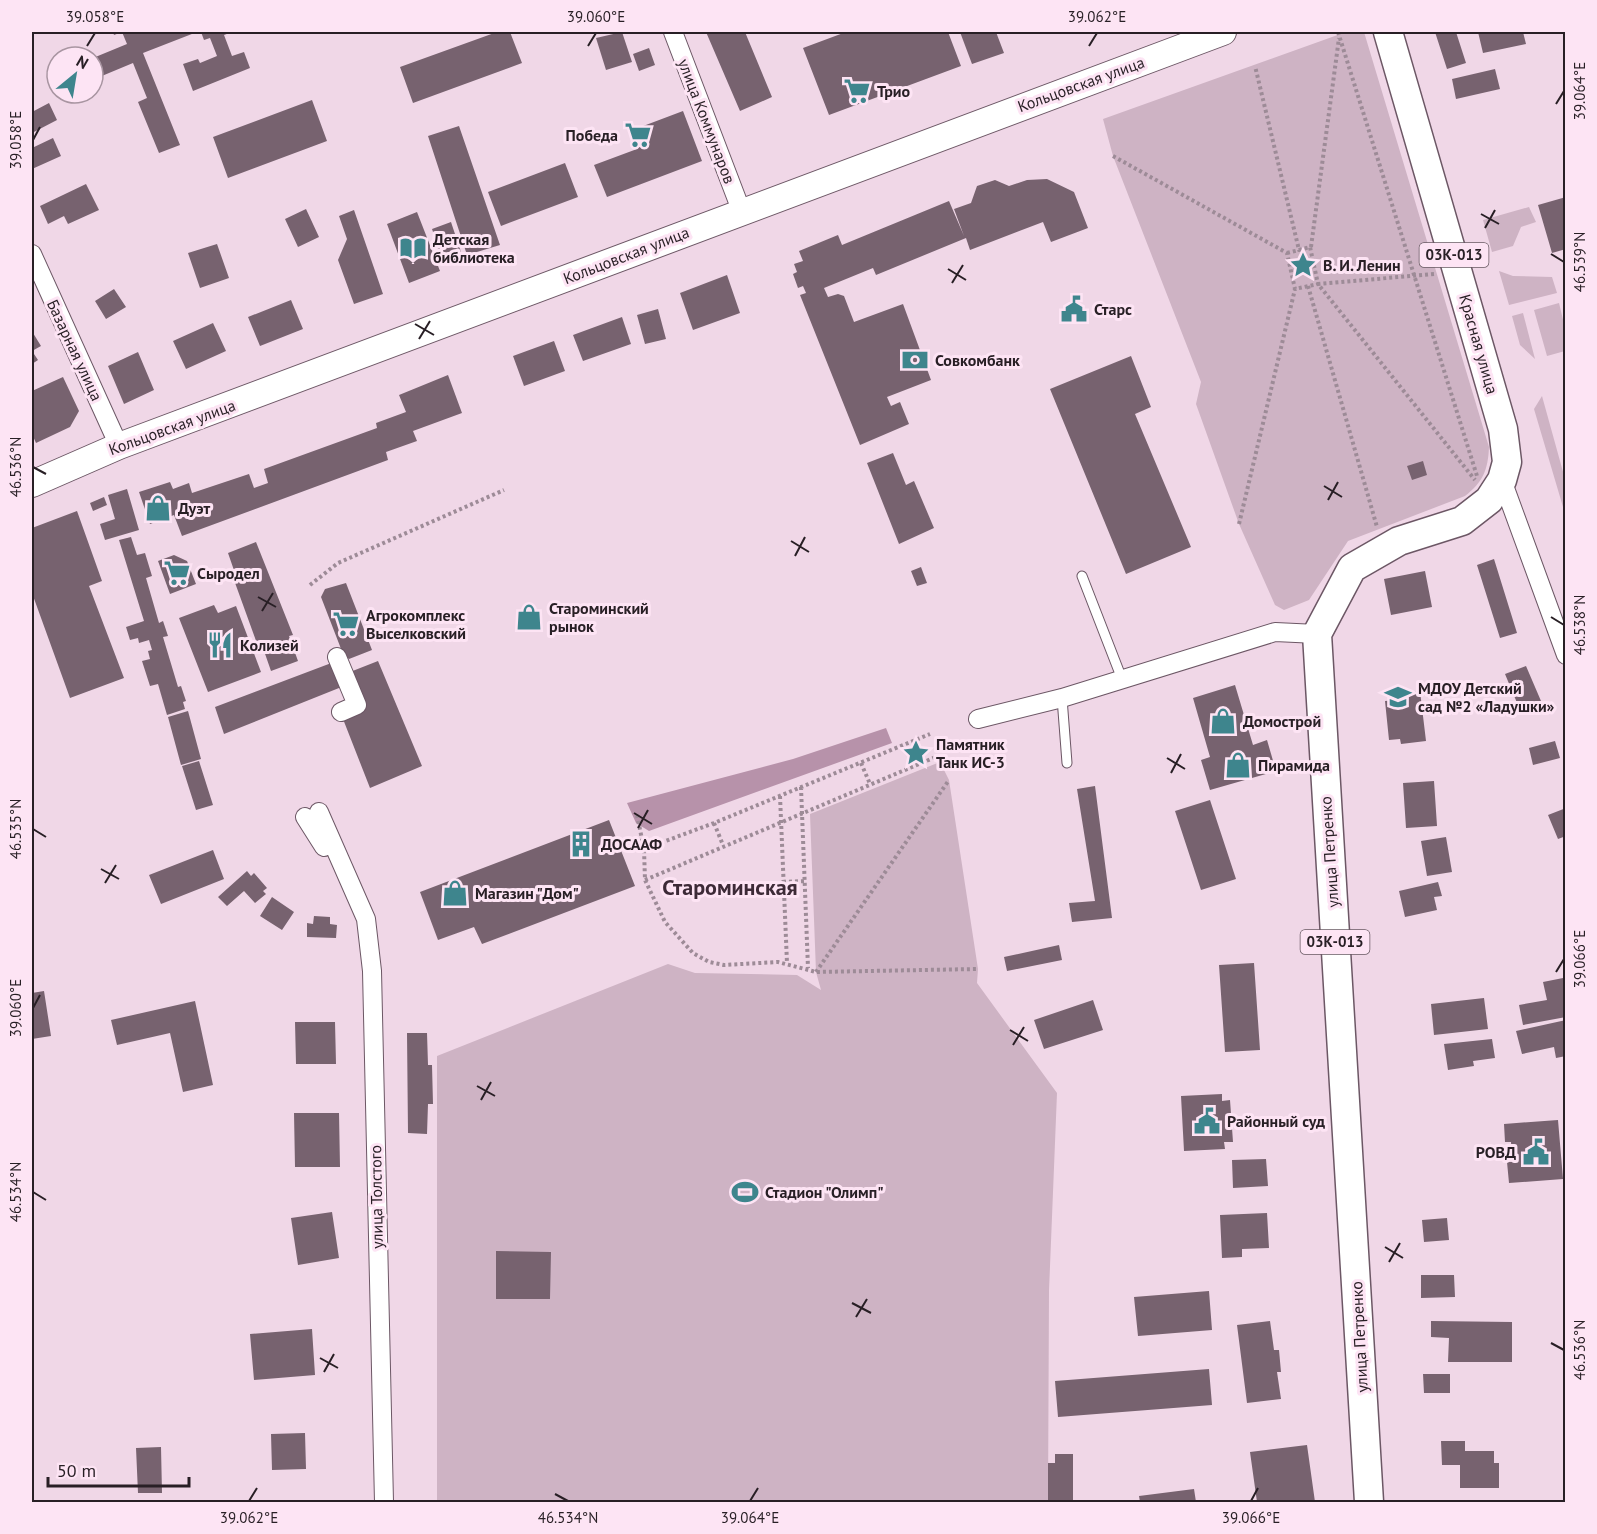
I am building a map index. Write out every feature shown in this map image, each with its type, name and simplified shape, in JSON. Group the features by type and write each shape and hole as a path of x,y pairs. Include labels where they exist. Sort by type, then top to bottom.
{"main road":[{"name":"Кольцовская улица","path":"32,484 119,446 418,335 741,210 1222,32"},
{"name":"Красная улица","path":"1388,32 1503,429 1506,462 1502,480"},
{"path":"1317,634 1352,568 1399,541 1462,521 1489,500 1502,480"},
{"name":"улица Петренко","path":"1317,634 1369,1503"}],"street":[{"name":"улица Коммунаров","path":"673,32 741,210"},
{"name":"Базарная улица","path":"32,254 119,446"},
{"name":"Красная улица","path":"1502,480 1566,655"},
{"path":"978,719 1062,698 1275,632 1317,634"},
{"path":"337,657 357,705 340,712"},
{"name":"улица Толстого","path":"312,814 366,920 372,971 384,1503"}],"lane":[{"path":"1082,576 1122,679"},
{"path":"1062,698 1067,763"}],"path":[{"path":"1339,33 1480,485 1318,284 1310,248 1339,33"},
{"path":"1255,66 1299,250"},
{"path":"1113,156 1287,253 1310,248"},
{"path":"1239,524 1295,289 1287,253"},
{"path":"1295,289 1318,284 1437,273"},
{"path":"1308,286 1377,528"},
{"path":"310,585 338,563 504,490"},
{"path":"644,849 714,823 930,734"},
{"path":"645,880 723,845 938,756"},
{"path":"861,762 870,784"},
{"path":"816,972 949,780"},
{"path":"801,787 808,968"},
{"path":"780,796 787,963"},
{"path":"637,815 644,849 645,880 665,922 693,953 709,962 724,965 787,963 816,972 978,969"},
{"path":"714,823 723,845"},
{"path":"783,882 804,880"}],"shaded area":[{"path":"1346,32 1364,32 1489,447 1486,469 1476,486 1465,496 1348,541 1309,600 1284,610 1275,605 1239,524 1196,404 1201,382 1113,156 1103,119"},
{"path":"1529,207 1536,222 1521,227 1513,246 1492,252 1483,220"},
{"path":"1499,271 1513,276 1552,277 1557,293 1509,305"},
{"path":"1559,303 1565,328 1565,351 1547,356 1534,310"},
{"path":"1523,313 1535,359 1520,345 1512,316"},
{"path":"1542,396 1565,479 1565,507 1563,507 1534,409"},
{"path":"886,728 892,743 649,831 636,823 627,803 793,759"},
{"name":"Стадион \"Олимп\"","path":"940,762 949,780 978,969 977,983 1057,1093 1049,1291 1048,1502 437,1502 437,1056 668,964 695,973 797,975 821,990 816,972 810,814"}],"building":[{"path":"122,32 197,32 143,53 180,145 159,153 138,102 147,98 133,63 105,75 105,53 127,44"},
{"path":"201,32 232,32 224,35 232,56 244,52 250,68 193,91 183,64 198,59 200,63 217,56 210,38 204,40"},
{"path":"497,32 510,32 522,63 413,103 400,67"},
{"path":"622,32 632,62 606,70 596,38"},
{"path":"706,32 745,32 772,97 740,111"},
{"name":"Трио","path":"846,32 948,32 961,66 829,115 803,48"},
{"path":"960,32 996,32 1004,53 972,64"},
{"path":"1435,32 1456,32 1466,63 1447,69"},
{"path":"1478,32 1523,32 1526,44 1483,53"},
{"path":"649,48 655,65 639,71 633,54"},
{"path":"1495,69 1500,89 1456,99 1452,79"},
{"path":"312,100 327,141 228,178 213,137"},
{"path":"50,105 57,120 32,133 32,112"},
{"path":"683,111 702,161 607,197 594,165 637,149 630,131"},
{"path":"459,126 500,245 467,255 428,136"},
{"path":"53,138 61,156 32,169 32,148"},
{"path":"565,163 578,197 501,226 488,192"},
{"path":"1047,179 1074,192 1088,228 1051,242 1043,222 970,250 966,238 876,275 873,268 824,288 828,297 838,294 844,296 854,322 903,304 931,380 887,397 891,406 900,402 909,424 860,445 800,295 806,293 803,286 798,288 793,274 797,272 794,264 803,261 799,251 838,235 842,245 949,201 964,236 954,209 971,203 977,186 995,180 1009,186 1027,180"},
{"path":"86,184 99,210 68,224 64,216 48,224 40,206"},
{"path":"1566,197 1566,249 1552,253 1538,205"},
{"path":"306,209 319,237 298,247 285,219"},
{"path":"354,210 383,294 354,304 338,260 347,239 339,216"},
{"name":"Детская библиотека","path":"417,212 440,271 409,283 387,224"},
{"path":"451,222 463,258 444,264 432,229"},
{"path":"217,244 229,278 200,288 188,253"},
{"path":"727,275 740,313 693,330 680,293"},
{"path":"114,289 126,307 106,319 95,301"},
{"path":"291,300 303,329 260,346 248,317"},
{"path":"658,309 666,339 645,344 637,315"},
{"path":"622,317 631,344 583,361 573,335"},
{"path":"213,323 226,351 186,369 173,341"},
{"path":"33,333 41,346 32,351"},
{"path":"554,341 565,371 524,386 513,356"},
{"path":"32,352 38,360 32,364"},
{"path":"138,352 154,390 124,404 108,366"},
{"path":"1131,356 1151,407 1135,414 1191,547 1126,574 1050,389"},
{"path":"448,375 462,413 413,431 417,441 386,452 388,460 182,536 174,515 150,524 139,492 170,482 173,489 189,483 192,493 249,474 254,488 268,483 264,469 377,428 376,423 406,412 399,395"},
{"path":"63,377 79,411 70,427 36,443 32,434 32,391"},
{"path":"893,453 906,485 914,481 934,528 899,544 867,463"},
{"path":"1423,461 1427,475 1412,480 1407,466"},
{"path":"127,489 139,530 105,540 100,524 115,519 108,495"},
{"path":"104,497 107,505 93,511 90,503"},
{"path":"77,511 102,581 89,586 124,678 70,698 32,593 32,528"},
{"path":"131,537 137,555 145,553 152,576 146,578 159,623 163,621 168,636 163,637 178,687 181,686 186,701 183,702 185,709 167,715 158,684 150,686 142,661 150,659 148,651 152,650 149,640 139,643 138,638 130,640 126,627 144,621 119,540"},
{"path":"256,542 293,635 289,636 298,661 271,671 263,648 259,649 234,580 237,579 228,553"},
{"name":"Сыродел","path":"174,555 187,561 196,584 170,594 158,561"},
{"path":"1494,559 1517,633 1500,638 1477,565"},
{"path":"921,567 927,583 917,586 911,571"},
{"path":"1425,571 1432,607 1391,615 1384,579"},
{"name":"Агрокомплекс Выселковский","path":"346,583 372,650 349,659 343,654 321,597 325,589"},
{"name":"Колизей","path":"214,605 218,613 236,606 261,672 208,692 179,618"},
{"path":"378,661 422,766 370,788 343,719 365,710 350,672"},
{"path":"334,662 344,686 224,734 215,707"},
{"path":"1526,666 1541,701 1520,710 1505,674"},
{"path":"1235,685 1253,745 1267,740 1276,771 1210,790 1201,760 1210,757 1193,698"},
{"path":"1420,691 1426,741 1401,744 1400,739 1389,740 1385,701 1396,700 1395,694"},
{"path":"188,711 201,759 181,765 168,717"},
{"path":"1555,741 1560,758 1533,765 1529,748"},
{"path":"199,761 213,805 196,810 182,766"},
{"path":"1434,781 1437,826 1406,828 1403,783"},
{"path":"1095,786 1112,918 1072,922 1069,903 1095,901 1077,789"},
{"path":"1210,800 1236,879 1201,890 1175,811"},
{"path":"1566,808 1566,836 1558,839 1548,815"},
{"name":"ДОСААФ","path":"609,820 635,886 482,944 474,927 438,940 420,892"},
{"path":"1446,837 1452,872 1427,876 1421,841"},
{"path":"213,850 224,879 161,904 149,875"},
{"path":"247,871 251,876 254,873 267,888 263,891 266,894 255,903 244,891 227,906 218,897"},
{"path":"1438,882 1442,896 1434,897 1437,910 1405,917 1399,891"},
{"path":"272,897 294,912 282,930 260,916"},
{"path":"314,916 330,917 330,924 337,925 336,938 307,937 307,923 313,924"},
{"path":"1059,945 1062,960 1007,971 1004,957"},
{"path":"1254,963 1260,1050 1225,1052 1219,965"},
{"path":"1563,978 1566,1017 1523,1025 1519,1005 1547,1000 1543,982"},
{"path":"44,991 51,1036 32,1039 32,993"},
{"path":"1484,998 1488,1029 1434,1035 1431,1004"},
{"path":"1093,1000 1103,1030 1044,1049 1034,1020"},
{"path":"195,1001 213,1085 183,1092 170,1033 117,1045 111,1020"},
{"path":"1566,1020 1566,1056 1556,1058 1554,1047 1522,1054 1516,1031"},
{"path":"295,1022 335,1022 336,1064 296,1064"},
{"path":"407,1033 427,1033 428,1065 432,1065 433,1104 428,1104 427,1134 408,1133"},
{"path":"1492,1039 1495,1058 1473,1061 1474,1066 1448,1070 1444,1044"},
{"name":"Районный суд","path":"1222,1094 1222,1101 1230,1100 1233,1142 1224,1142 1225,1149 1184,1151 1181,1096"},
{"path":"294,1113 339,1113 340,1167 295,1167"},
{"name":"РОВД","path":"1558,1120 1563,1179 1509,1183 1507,1162 1512,1162 1511,1142 1505,1142 1504,1124"},
{"path":"1266,1159 1268,1186 1233,1188 1232,1160"},
{"path":"332,1212 339,1258 298,1265 291,1218"},
{"path":"1267,1213 1269,1248 1242,1249 1242,1257 1222,1258 1220,1215"},
{"path":"1447,1218 1449,1240 1424,1242 1422,1220"},
{"path":"496,1251 551,1252 550,1299 496,1299"},
{"path":"1421,1275 1454,1275 1455,1297 1421,1298"},
{"path":"1209,1291 1212,1330 1138,1336 1134,1297"},
{"path":"1270,1321 1274,1350 1279,1350 1281,1372 1277,1372 1281,1399 1247,1403 1237,1325"},
{"path":"1431,1321 1512,1322 1512,1362 1448,1362 1449,1338 1431,1337"},
{"path":"312,1329 315,1375 254,1380 250,1334"},
{"path":"1209,1369 1212,1405 1058,1417 1055,1381"},
{"path":"1423,1374 1450,1374 1450,1393 1424,1393"},
{"path":"305,1433 306,1469 272,1470 271,1434"},
{"path":"1441,1441 1465,1441 1465,1451 1494,1451 1494,1463 1499,1463 1499,1488 1460,1488 1460,1465 1442,1465"},
{"path":"1307,1445 1315,1502 1257,1502 1250,1452"},
{"path":"161,1447 162,1493 138,1493 136,1448"},
{"path":"1055,1454 1073,1454 1073,1502 1048,1502 1048,1463 1055,1463"},
{"path":"1194,1489 1196,1502 1140,1502 1139,1496"}],"place":[{"name":"Трио","path":"857,91"},
{"name":"Победа","path":"638,135"},
{"name":"Детская библиотека","path":"413,248"},
{"name":"В. И. Ленин","path":"1303,265"},
{"name":"Старс","path":"1074,309"},
{"name":"Совкомбанк","path":"915,360"},
{"name":"Дуэт","path":"158,508"},
{"name":"Сыродел","path":"177,573"},
{"name":"Староминский рынок","path":"529,617"},
{"name":"Агрокомплекс Выселковский","path":"346,624"},
{"name":"Колизей","path":"220,645"},
{"name":"МДОУ Детский сад №2 «Ладушки»","path":"1398,697"},
{"name":"Домострой","path":"1223,721"},
{"name":"Памятник Танк ИС-3","path":"916,753"},
{"name":"Пирамида","path":"1238,765"},
{"name":"ДОСААФ","path":"581,844"},
{"name":"Магазин \"Дом\"","path":"455,893"},
{"name":"Районный суд","path":"1207,1121"},
{"name":"РОВД","path":"1536,1152"},
{"name":"Стадион \"Олимп\"","path":"745,1192"}],"district":[{"name":"Староминская","path":"730,887"}]}
